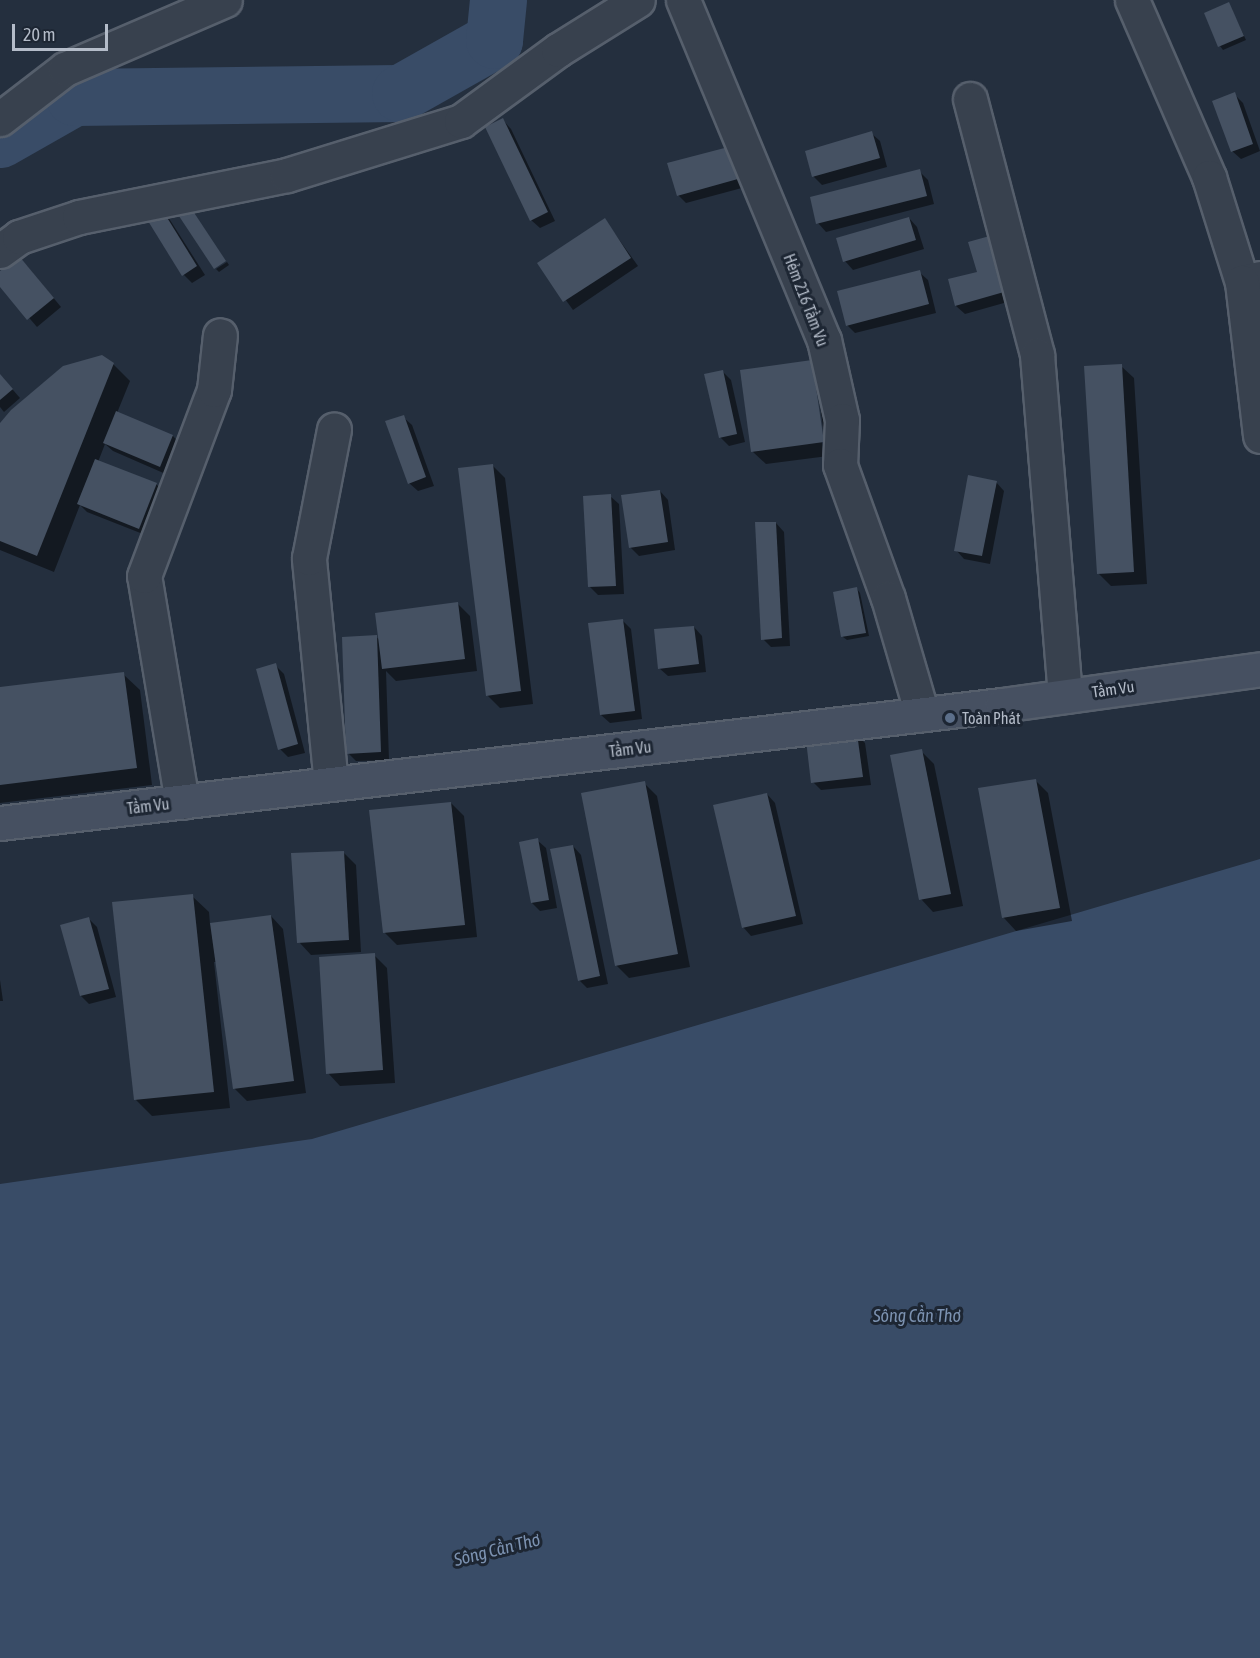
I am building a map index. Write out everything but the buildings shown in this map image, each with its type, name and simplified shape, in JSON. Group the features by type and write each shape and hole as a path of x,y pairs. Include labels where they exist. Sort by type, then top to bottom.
{"street":[{"path":"0,119 65,69 225,0"},
{"path":"0,251 19,237 79,217 287,175 461,121 558,50 638,0"},
{"name":"Hẻm 216 Tầm Vu","path":"683,0 824,340 842,420 840,465 888,598 922,714"},
{"path":"1132,0 1251,280 1260,436"},
{"path":"970,99 1037,356 1065,696"},
{"path":"182,802 144,576 214,390 220,335"},
{"path":"332,784 309,558 334,429"},
{"name":"Tầm Vu","path":"0,824 922,714 1260,669"}],"water":[{"name":"Sông Cần Thơ","path":"1260,859 1260,1658 0,1658 0,1184 312,1139"}],"waterway":[{"path":"0,139 74,97 400,93 494,40 498,0"}],"place":[{"name":"Toàn Phát","path":"950,718"}]}
